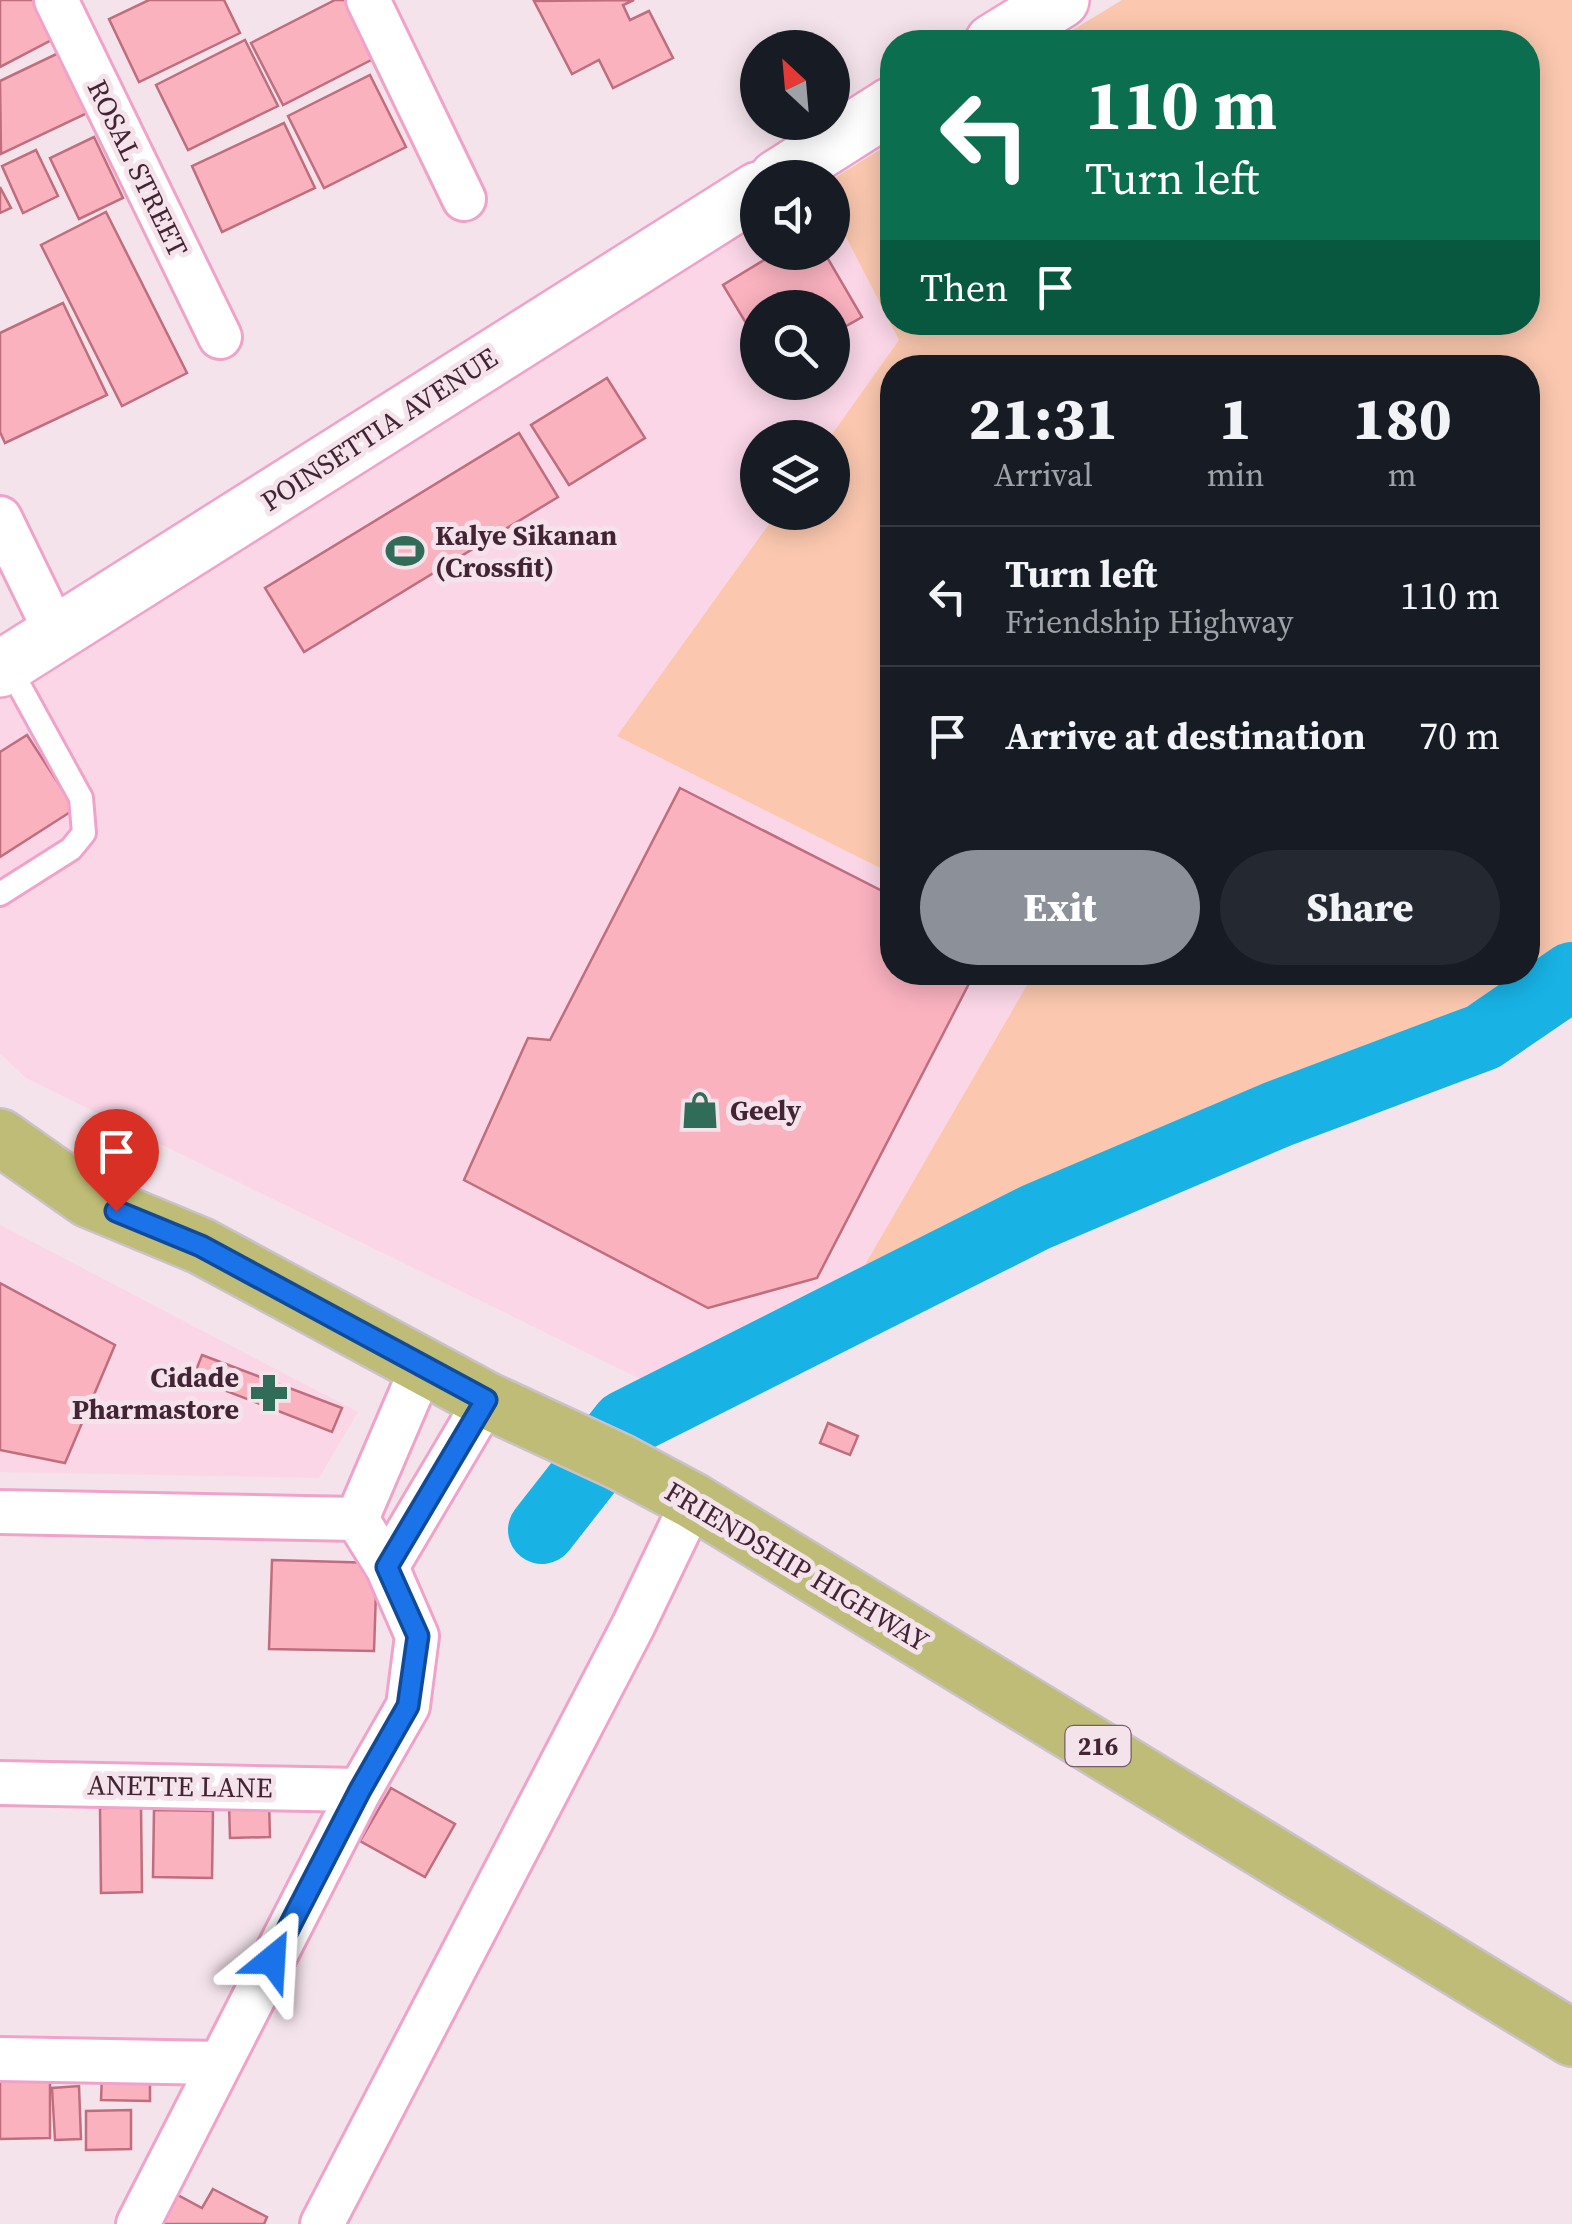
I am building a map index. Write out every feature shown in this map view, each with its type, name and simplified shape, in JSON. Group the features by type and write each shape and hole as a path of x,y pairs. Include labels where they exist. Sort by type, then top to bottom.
{"main road":[{"path":"1012,30 1061,0"},
{"path":"805,160 880,113"},
{"name":"POINSETTIA AVENUE","path":"4,667 740,201"},
{"name":"FRIENDSHIP HIGHWAY","path":"0,1137 88,1199 201,1246 507,1410 620,1462 692,1501 1572,2038"}],"street":[{"name":"ROSAL STREET","path":"56,0 220,337"},
{"path":"368,0 464,198"},
{"path":"0,518 57,635"},
{"path":"357,1519 423,1365"},
{"path":"387,1567 451,1458 507,1410"},
{"path":"396,1431 451,1458"},
{"path":"322,2224 624,1643 692,1501"},
{"path":"0,1512 357,1519"},
{"path":"138,2224 360,1790 408,1706 418,1636 387,1567 357,1519"},
{"name":"ANETTE LANE","path":"0,1783 360,1790"},
{"path":"0,2059 220,2063"}],"lane":[{"path":"0,894 71,850 84,833 81,798 4,667"}],"shaded area":[{"path":"1122,0 1572,0 1572,959 1540,973 1540,355 888,355 899,340 896,335 1540,335 1540,30 1073,30"},
{"path":"880,150 880,303 850,245 850,168"},
{"path":"740,236 740,270 850,270 850,245 880,303 880,335 896,335 899,340 888,355 880,355 880,367 842,420 740,420 740,530 765,530 618,736 880,868 880,985 1027,985 844,1301 671,1394 26,1078 0,1053 0,695"},
{"path":"880,367 880,868 617,736 765,530 850,530 850,420 842,420"},
{"path":"1027,985 1514,985 1183,1134 844,1301"},
{"path":"0,1225 358,1412 319,1478 0,1472"}],"building":[{"path":"0,0 45,0 63,34 0,67"},
{"path":"149,0 224,0 240,33 139,82 109,19"},
{"path":"335,0 354,0 381,55 283,105 251,43"},
{"path":"634,0 623,5 630,20 649,11 673,58 613,88 599,60 572,74 534,1"},
{"path":"245,40 278,106 188,150 156,85"},
{"path":"69,48 98,108 1,154 0,81"},
{"path":"370,75 406,147 324,188 288,116"},
{"path":"284,123 315,188 222,232 192,166"},
{"path":"94,137 123,198 79,219 50,158"},
{"path":"36,150 58,196 23,213 2,166"},
{"path":"0,187 11,208 0,213"},
{"path":"106,212 187,373 122,406 41,245"},
{"path":"748,270 835,270 846,290 740,290 740,313 723,285"},
{"path":"850,296 862,317 850,324"},
{"path":"63,303 107,395 5,443 0,432 0,333"},
{"path":"607,378 645,438 569,485 531,425"},
{"path":"519,433 558,497 304,652 265,588"},
{"path":"27,735 75,809 0,857 0,752"},
{"name":"Geely","path":"680,788 880,890 880,985 968,985 817,1278 708,1308 464,1180 528,1038 550,1040"},
{"path":"0,1283 115,1345 65,1463 0,1450"},
{"path":"202,1355 342,1408 332,1432 193,1378"},
{"path":"828,1423 858,1436 850,1455 820,1443"},
{"path":"272,1560 377,1563 374,1651 269,1649"},
{"path":"391,1788 455,1824 425,1877 360,1841"},
{"path":"269,1802 270,1837 230,1838 229,1803"},
{"path":"141,1807 142,1892 101,1893 100,1808"},
{"path":"154,1810 213,1811 212,1878 153,1877"},
{"path":"102,2075 150,2076 150,2101 101,2100"},
{"path":"0,2080 50,2080 50,2138 0,2139"},
{"path":"79,2086 81,2139 55,2140 52,2088"},
{"path":"131,2110 131,2149 86,2150 86,2111"},
{"path":"213,2189 267,2217 264,2224 154,2224 172,2192 202,2208"}],"waterway":[{"path":"542,1530 625,1424 1036,1217 1278,1114 1483,1037 1572,976"}],"place":[{"name":"Kalye Sikanan (Crossfit)","path":"405,551"},
{"name":"Geely","path":"700,1110"},
{"name":"Cidade Pharmastore","path":"269,1393"}],"route":[{"path":"116,1211 201,1246 486,1400 387,1567 418,1636 408,1706 272,1960"}]}
